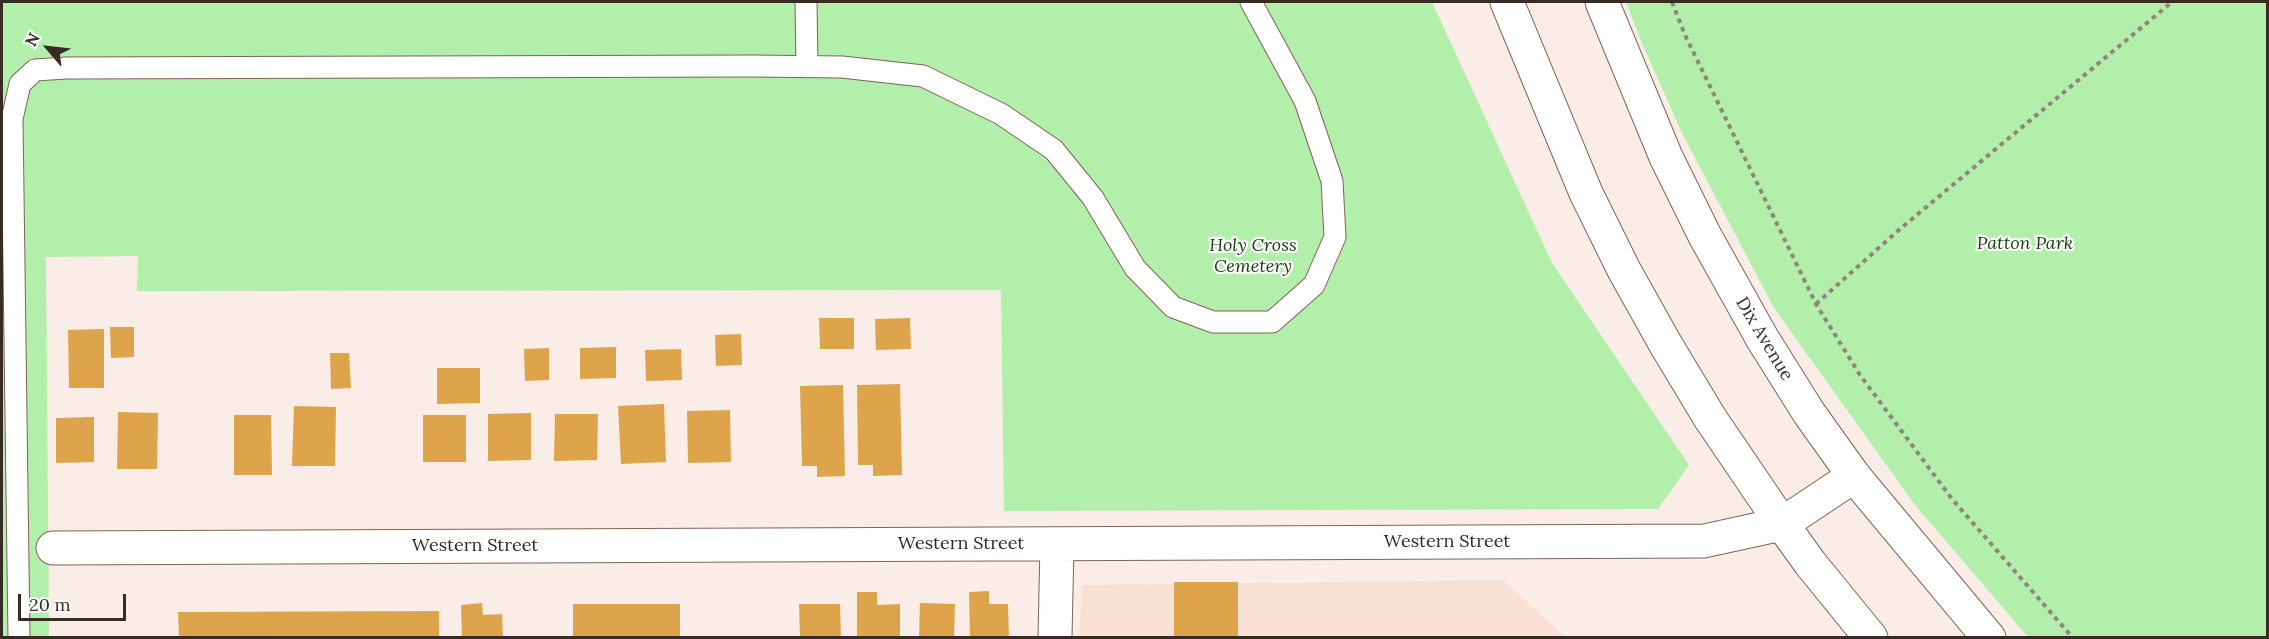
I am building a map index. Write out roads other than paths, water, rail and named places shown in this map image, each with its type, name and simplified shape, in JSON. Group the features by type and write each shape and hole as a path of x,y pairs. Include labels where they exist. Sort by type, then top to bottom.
{"street":[{"path":"1507,2 1586,193 1624,270 1666,345 1710,418 1782,524 1810,564 1871,638"},
{"name":"Dix Avenue","path":"1602,2 1666,157 1705,236 1774,357 1809,413 1854,476 1989,638"},
{"name":"Western Street","path":"53,548 1704,541 1782,524 1854,476"},
{"path":"1055,638 1057,544"}],"lane":[{"path":"806,2 807,67"},
{"path":"19,638 12,119 21,84 36,70 66,68 807,67 923,76 1001,114 1054,150 1094,198 1135,268 1173,307 1213,322 1272,322 1314,285 1335,237 1332,181 1305,100 1251,2"}],"park label":[{"name":"Patton Park","path":"2025,244"},
{"name":"Holy Cross Cemetery","path":"1253,256"}]}
